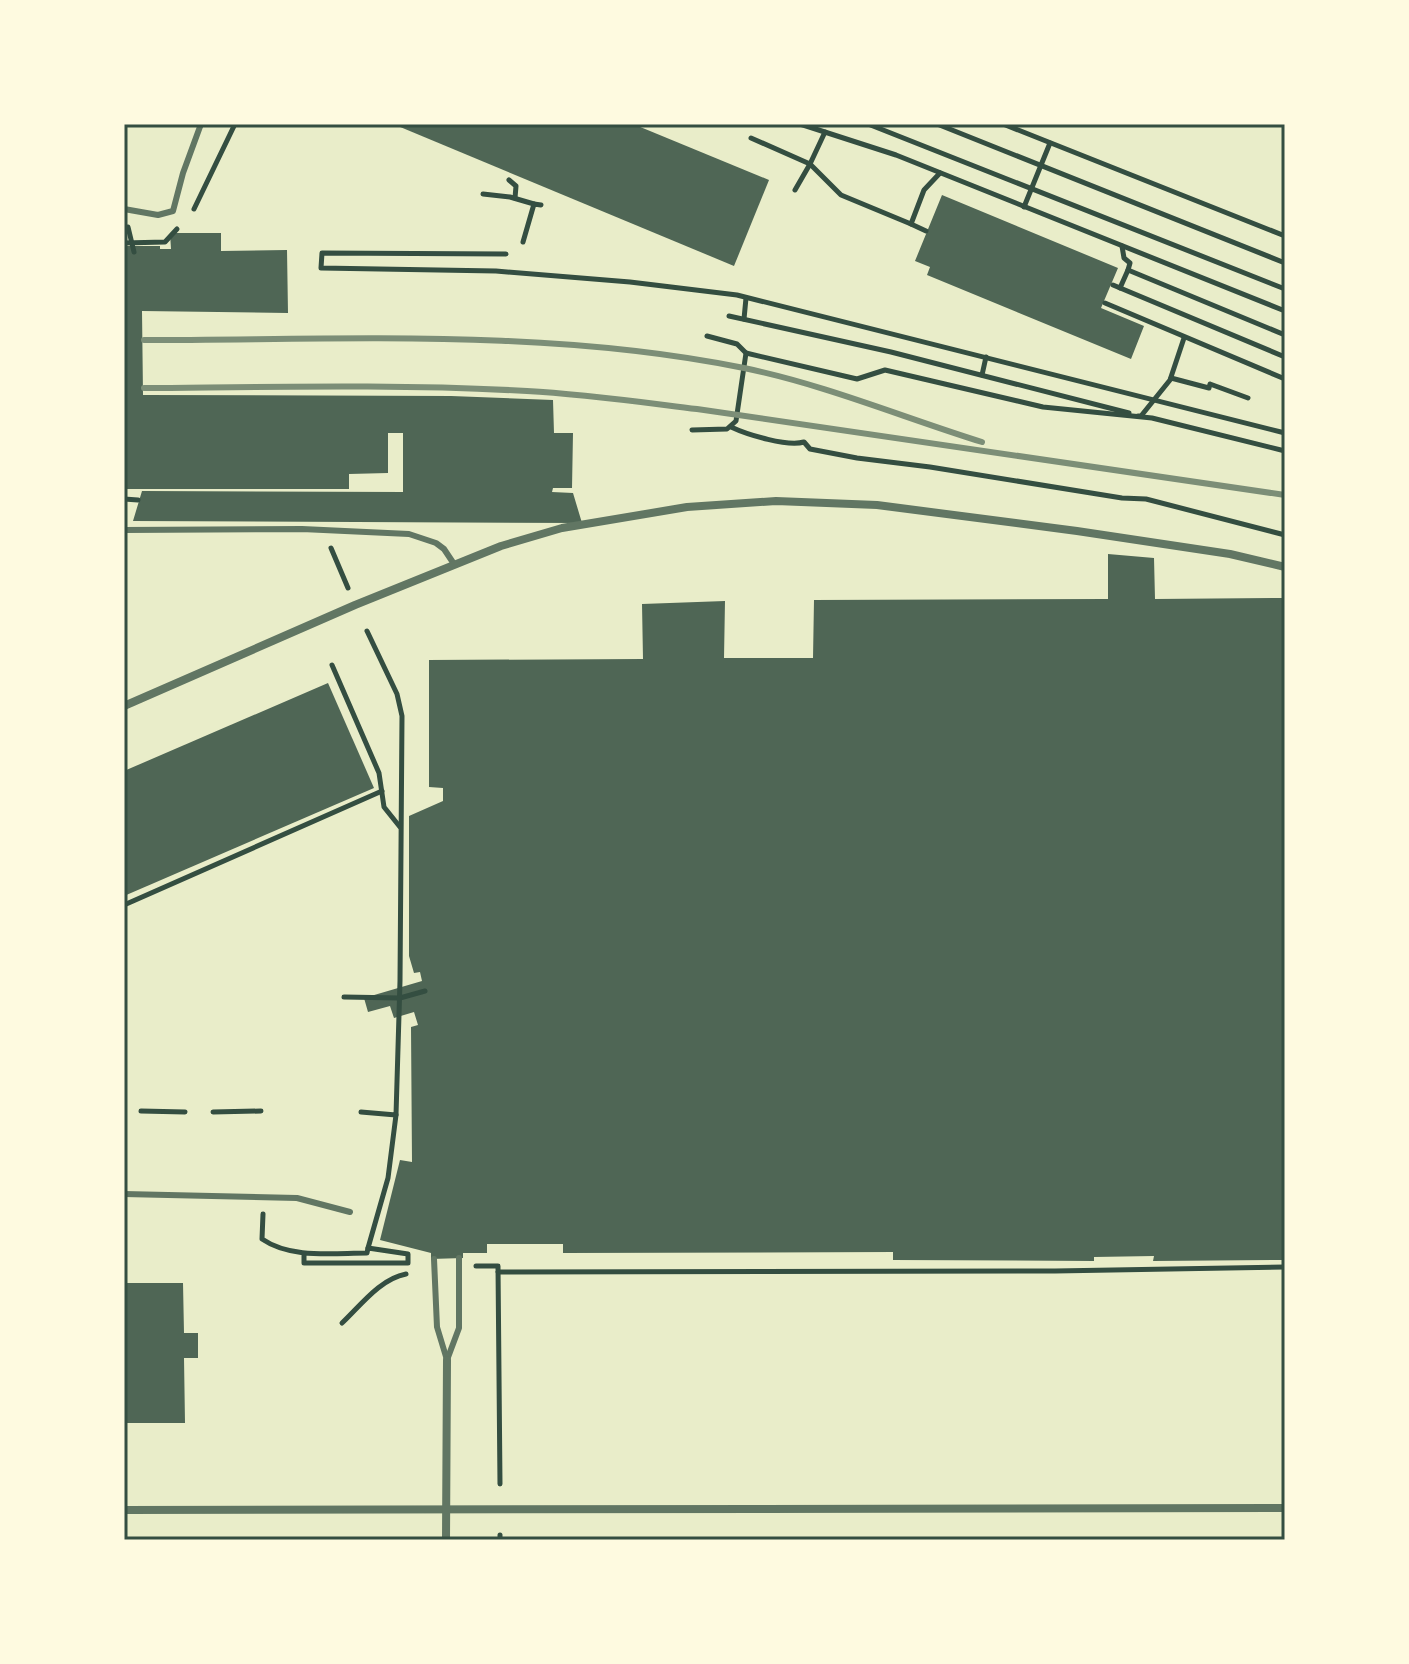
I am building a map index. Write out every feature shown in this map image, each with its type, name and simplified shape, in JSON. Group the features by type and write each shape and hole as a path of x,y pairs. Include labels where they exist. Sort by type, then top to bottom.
{"street":[{"path":"124,706 454,564 547,533 608,519 716,504 776,501 864,504 946,513 1230,554 1285,567"},
{"path":"446,1540 447,1360"},
{"path":"124,1510 1285,1508"}],"lane":[{"path":"124,212 158,215 173,211 201,124"},
{"path":"124,530 302,529 409,534 436,543 454,564"},
{"path":"124,1194 297,1198 350,1212"},
{"path":"434,1259 437,1327 447,1360"},
{"path":"447,1360 459,1328 459,1262"}],"path":[{"path":"800,124 940,173 1285,311"},
{"path":"868,124 1285,289"},
{"path":"937,124 1285,263"},
{"path":"1003,124 1285,236"},
{"path":"795,190 825,132"},
{"path":"751,138 810,164 841,195 926,231"},
{"path":"1024,207 1050,143"},
{"path":"911,224 924,190 940,173"},
{"path":"509,180 516,186 515,198"},
{"path":"483,194 538,205 523,242"},
{"path":"124,212 134,252"},
{"path":"124,243 134,243"},
{"path":"1120,288 1130,263 1124,258 1121,246"},
{"path":"506,254 322,253 321,268 496,271 630,282 746,298 1285,433"},
{"path":"1128,270 1285,335"},
{"path":"1113,285 1285,357"},
{"path":"744,319 746,298"},
{"path":"1105,303 1285,379"},
{"path":"729,316 1285,451"},
{"path":"707,336 732,342 741,346 746,353 857,379 885,370 1043,407 1141,416"},
{"path":"1141,416 1171,378 1184,338"},
{"path":"692,430 719,431 731,427 736,421 746,353"},
{"path":"982,375 986,357"},
{"path":"1171,378 1209,388 1210,384 1248,398"},
{"path":"731,427 744,434 796,445 804,442 810,449 857,458 1146,499 1285,535"},
{"path":"124,499 138,500"},
{"path":"331,548 348,589"},
{"path":"263,1197 262,1239 304,1253 367,1253 388,1178 396,1115 400,998 402,716 400,700 367,631"},
{"path":"332,665 379,773 384,807 400,828"},
{"path":"124,905 382,791"},
{"path":"344,997 400,998 425,991"},
{"path":"141,1111 185,1112"},
{"path":"213,1112 261,1111"},
{"path":"361,1112 396,1115"},
{"path":"304,1253 304,1263 408,1263 408,1254 368,1248"},
{"path":"459,1262 498,1266 500,1484"},
{"path":"498,1272 1055,1271 1285,1267"},
{"path":"342,1323 382,1284 394,1276 406,1274"}],"building":[{"path":"393,124 633,124 769,180 734,266"},
{"path":"942,195 1118,268 1101,308 1144,326 1131,359 927,275 930,267 915,261"},
{"path":"170,233 221,233 221,251 287,250 288,313 142,311 143,395 451,396 553,400 554,433 573,433 572,488 553,488 552,492 573,493 582,523 133,521 142,491 403,492 403,433 388,433 388,473 349,474 349,489 124,489 124,395 127,395 124,246 171,249"},
{"path":"1108,554 1154,558 1155,599 1285,598 1285,1260 1153,1261 1154,1256 1094,1257 1094,1261 893,1260 893,1252 563,1253 563,1244 487,1244 487,1253 463,1253 463,1258 431,1259 431,1253 380,1240 400,1160 412,1162 411,1027 418,1025 414,1012 394,1018 390,1006 368,1012 364,998 422,981 420,972 414,973 409,956 409,816 443,801 443,788 429,787 429,660 643,659 642,604 725,601 724,658 813,658 814,600 1108,599"},
{"path":"328,683 374,788 124,896 124,771"},
{"path":"124,1283 183,1283 184,1333 198,1333 198,1358 184,1358 185,1423 124,1423"}],"railway":[{"path":"144,340 445,339 596,347 670,355 805,383 982,442"},
{"path":"144,388 384,387 570,394 697,409 1285,495"}]}
